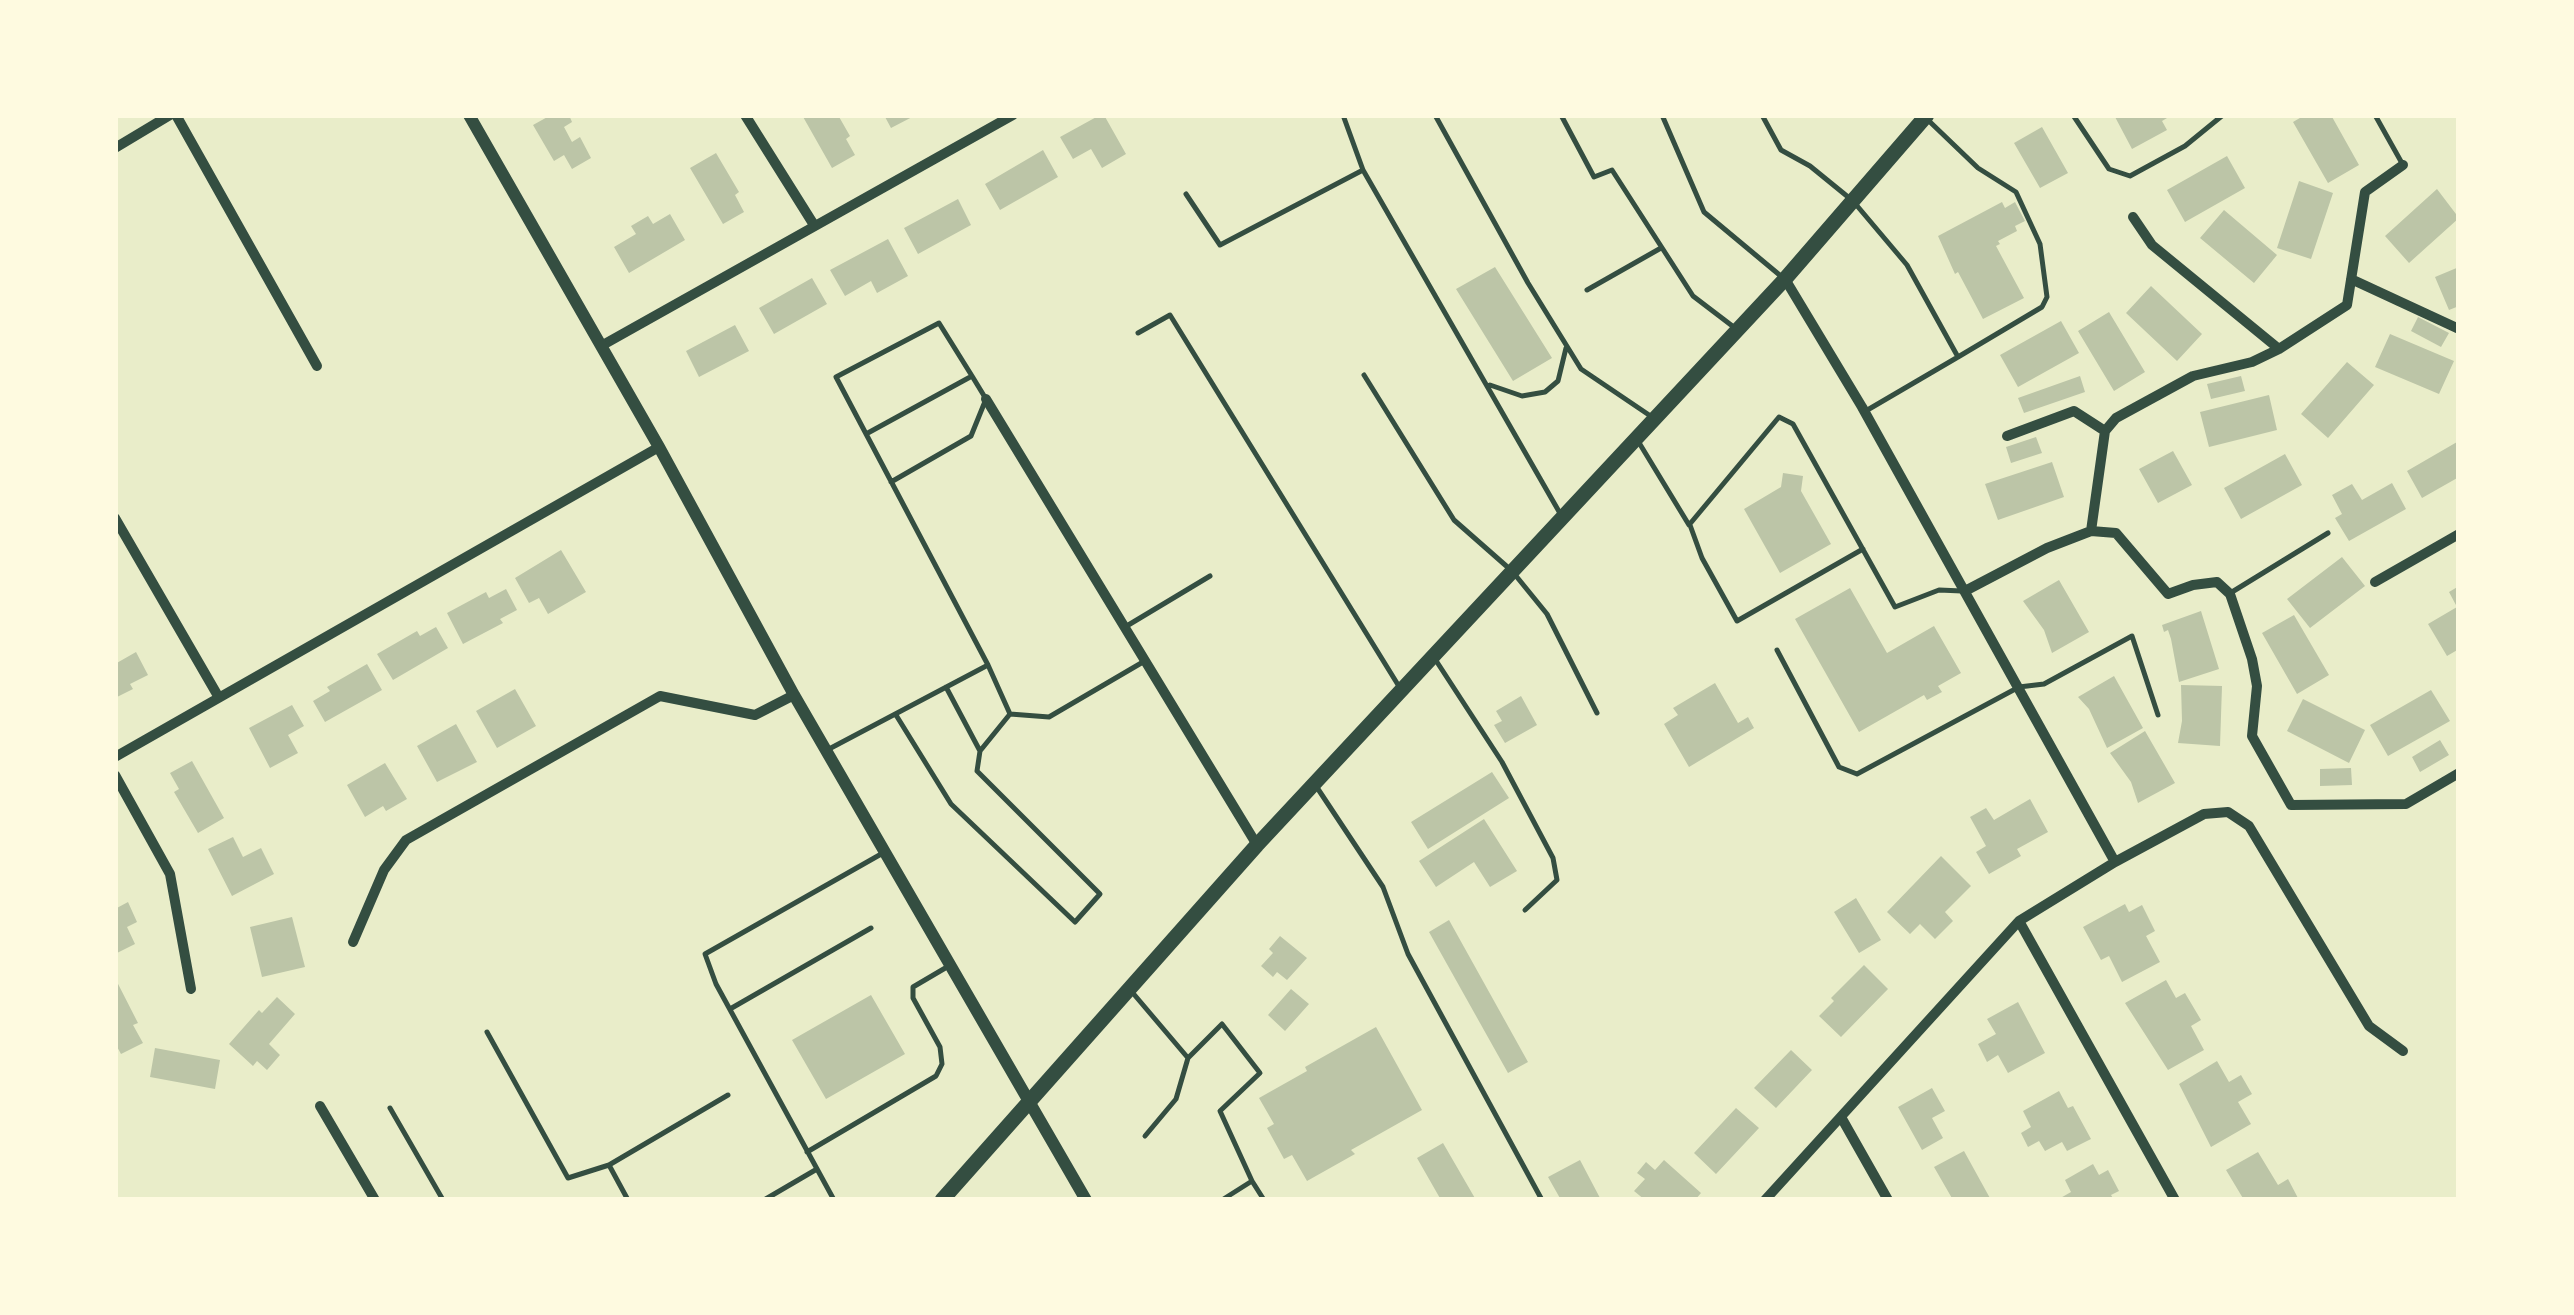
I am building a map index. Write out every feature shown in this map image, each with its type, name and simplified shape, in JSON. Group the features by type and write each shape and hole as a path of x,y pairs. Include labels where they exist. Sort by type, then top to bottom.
{"main road":[{"path":"942,1200 1257,845 1785,279 1926,116"}],"street":[{"path":"115,148 173,115 317,366"},
{"path":"469,115 794,694 1086,1200"},
{"path":"745,115 814,225"},
{"path":"601,346 1013,115"},
{"path":"2092,532 2105,431 2116,418 2193,376 2252,362 2279,350 2346,305 2365,192 2403,165"},
{"path":"2133,218 2152,245 2279,350"},
{"path":"1785,279 1864,412 2115,862"},
{"path":"2351,279 2459,329"},
{"path":"986,399 1257,845"},
{"path":"2007,436 2074,411 2105,431"},
{"path":"115,757 659,448"},
{"path":"115,518 218,696"},
{"path":"1965,591 2047,548 2092,532 2116,533 2168,594 2217,582 2230,594 2257,686 2252,736 2291,805 2406,804 2459,772"},
{"path":"2375,582 2459,534"},
{"path":"352,942 384,870 406,840 660,696 755,715 794,694"},
{"path":"115,775 170,874 192,989"},
{"path":"1765,1200 2019,921 2115,862 2204,814 2228,812 2249,826 2369,1026 2403,1052"},
{"path":"2019,921 2175,1200"},
{"path":"320,1106 375,1200"},
{"path":"1841,1117 1888,1200"}],"lane":[{"path":"1343,115 1364,170 1563,517"},
{"path":"1435,115 1582,369 1654,419"},
{"path":"1561,115 1594,177 1612,170 1693,296 1738,330"},
{"path":"1662,115 1704,212 1785,279"},
{"path":"1762,115 1782,150 1810,166 1853,200 1907,265 1958,356"},
{"path":"2074,115 2109,169 2130,176 2185,146 2223,115"},
{"path":"2375,115 2403,165"},
{"path":"1864,412 2042,307 2047,297 2040,244 2016,192 1978,168 1926,116"},
{"path":"1186,194 1220,245 1364,170"},
{"path":"1587,290 1661,248"},
{"path":"1138,333 1170,315 1402,690"},
{"path":"891,482 971,436 986,399 939,323 836,378 891,482 988,664 1010,714"},
{"path":"1487,384 1522,396 1545,392 1558,381 1567,346"},
{"path":"1364,375 1454,520 1512,571 1546,614 1597,712"},
{"path":"866,434 972,376"},
{"path":"1690,525 1779,417 1793,424 1896,607 1939,590 1965,591"},
{"path":"1636,438 1690,525 1702,558 1736,621 1863,548"},
{"path":"2230,594 2328,533"},
{"path":"1125,627 1210,576"},
{"path":"1777,650 1840,767 1857,774 2019,687 2044,684 2132,636 2158,714"},
{"path":"1433,656 1502,762 1554,858 1558,880 1525,910"},
{"path":"1010,714 1049,716 1145,661"},
{"path":"826,750 988,664"},
{"path":"946,686 980,751"},
{"path":"896,715 952,804 1075,922 1100,894 977,771 980,751 1010,714"},
{"path":"1315,783 1383,887 1408,954 1542,1200"},
{"path":"834,1200 730,1010 705,954 885,851"},
{"path":"730,1010 870,928"},
{"path":"807,1152 936,1076 942,1064 940,1047 913,998 913,988 951,964"},
{"path":"1130,990 1188,1058"},
{"path":"1145,1136 1176,1099 1188,1058 1222,1024 1260,1072 1220,1110 1264,1200"},
{"path":"487,1032 568,1178 609,1165 728,1095"},
{"path":"390,1108 443,1200"},
{"path":"609,1165 628,1200"},
{"path":"764,1200 816,1169"},
{"path":"1222,1200 1252,1181"}],"building":[{"path":"551,115 569,115 572,122 564,127 572,142 580,137 591,158 572,169 564,155 554,161 533,125"},
{"path":"802,115 838,115 855,155 832,168"},
{"path":"884,115 916,115 891,128"},
{"path":"1104,115 1126,154 1102,168 1091,149 1073,159 1060,137"},
{"path":"2114,115 2172,115 2162,121 2167,130 2132,149"},
{"path":"2305,115 2331,115 2359,165 2328,183 2293,122"},
{"path":"2042,127 2068,173 2040,188 2014,143"},
{"path":"1043,150 1058,177 1000,210 985,184"},
{"path":"716,153 739,192 735,195 744,212 723,224 690,168"},
{"path":"2227,156 2245,188 2185,222 2167,190"},
{"path":"2299,181 2333,193 2311,259 2277,248"},
{"path":"2437,189 2459,218 2409,263 2385,236"},
{"path":"958,199 971,225 918,254 904,228"},
{"path":"2002,202 2005,208 2015,202 2025,221 1996,246 2024,298 1983,319 1958,272 1955,274 1938,236"},
{"path":"2224,210 2277,255 2254,283 2200,238"},
{"path":"670,214 685,240 629,273 614,247 636,234 631,226 648,216 653,224"},
{"path":"888,239 908,276 877,293 871,281 845,296 830,270"},
{"path":"1495,267 1552,358 1513,381 1456,289"},
{"path":"2459,267 2459,306 2449,310 2435,277"},
{"path":"812,278 827,304 774,334 759,308"},
{"path":"2151,286 2202,334 2177,361 2126,313"},
{"path":"2109,312 2145,372 2114,391 2078,331"},
{"path":"2418,317 2449,333 2441,347 2411,331"},
{"path":"2061,321 2079,353 2018,387 2000,355"},
{"path":"735,325 749,351 699,377 686,351"},
{"path":"2390,334 2454,361 2439,394 2375,367"},
{"path":"2347,362 2374,385 2328,438 2301,414"},
{"path":"2080,376 2085,392 2024,413 2018,398"},
{"path":"2241,376 2245,391 2211,399 2207,384"},
{"path":"2269,395 2277,430 2209,447 2200,412"},
{"path":"2036,437 2042,453 2011,463 2006,447"},
{"path":"2457,442 2459,477 2422,498 2407,471"},
{"path":"2173,451 2192,485 2158,503 2139,469"},
{"path":"2285,454 2302,485 2241,519 2224,488"},
{"path":"2052,462 2064,497 1998,520 1985,484"},
{"path":"1783,473 1803,476 1801,491 1831,544 1780,573 1744,509 1781,487"},
{"path":"2392,483 2406,509 2349,541 2335,518 2342,514 2332,495 2352,484 2362,500"},
{"path":"561,550 586,592 548,614 539,598 529,603 515,578"},
{"path":"2342,557 2365,586 2310,628 2287,599"},
{"path":"2059,580 2089,632 2052,653 2044,630 2023,601"},
{"path":"2459,586 2459,649 2447,656 2428,624 2457,607 2449,592"},
{"path":"1850,588 1887,653 1934,626 1961,673 1938,686 1942,692 1927,700 1924,695 1859,732 1795,619"},
{"path":"506,589 517,610 500,619 503,623 463,644 447,613 486,592 489,598"},
{"path":"2201,611 2219,669 2179,682 2171,639 2162,625"},
{"path":"2294,615 2329,675 2297,694 2262,633"},
{"path":"436,627 448,648 393,680 377,654 417,631 420,636"},
{"path":"136,652 148,675 115,698 115,664"},
{"path":"367,664 382,690 325,722 313,701 330,691 327,687"},
{"path":"2114,676 2143,728 2107,748 2089,709 2078,697"},
{"path":"1715,683 1738,723 1748,717 1754,728 1689,767 1664,724 1678,715 1673,708"},
{"path":"2181,685 2222,686 2220,746 2178,743"},
{"path":"515,689 536,726 497,748 476,711"},
{"path":"2431,690 2450,721 2388,756 2370,725"},
{"path":"1521,696 1537,725 1505,743 1494,725 1502,721 1496,711"},
{"path":"2303,699 2365,730 2349,763 2287,731"},
{"path":"292,705 304,726 288,735 298,753 270,768 249,728"},
{"path":"456,724 477,762 437,782 417,746"},
{"path":"2145,731 2175,783 2138,803 2131,782 2110,753"},
{"path":"2440,740 2449,755 2420,772 2412,757"},
{"path":"192,761 224,818 198,833 174,792 179,789 170,773"},
{"path":"385,763 407,799 386,811 383,806 365,817 347,785"},
{"path":"2351,768 2352,785 2320,786 2320,769"},
{"path":"1492,772 1509,798 1428,849 1411,822"},
{"path":"2030,799 2048,832 2017,849 2021,856 1989,874 1976,852 1986,846 1970,817 1986,808 1994,820"},
{"path":"1484,819 1517,871 1490,887 1474,862 1436,887 1419,861"},
{"path":"233,837 243,857 261,848 274,874 232,896 208,849"},
{"path":"1941,856 1971,886 1945,912 1953,921 1935,939 1920,924 1910,934 1887,912"},
{"path":"1856,898 1881,940 1859,953 1834,912"},
{"path":"128,902 137,922 127,927 135,944 115,954 115,909"},
{"path":"2125,904 2129,912 2142,905 2155,931 2146,936 2160,962 2122,982 2109,956 2101,960 2083,927"},
{"path":"292,917 305,967 262,977 250,927"},
{"path":"1449,920 1528,1062 1508,1073 1429,932"},
{"path":"1280,936 1307,958 1287,980 1277,972 1273,977 1261,966 1273,953 1269,949"},
{"path":"1864,965 1888,989 1841,1037 1819,1016"},
{"path":"115,978 138,1023 133,1025 143,1043 121,1054 115,1043"},
{"path":"2166,980 2176,998 2185,993 2201,1020 2191,1026 2204,1050 2168,1070 2125,1003"},
{"path":"1291,989 1309,1004 1285,1031 1268,1015"},
{"path":"871,995 905,1054 826,1099 792,1040"},
{"path":"277,997 295,1014 269,1044 280,1055 267,1070 257,1061 253,1066 229,1044 259,1010 262,1013"},
{"path":"2018,1002 2045,1053 2008,1073 1998,1055 1987,1062 1978,1044 1996,1034 1987,1019"},
{"path":"1376,1027 1422,1110 1351,1150 1355,1154 1307,1181 1292,1155 1284,1159 1267,1128 1274,1124 1259,1098"},
{"path":"155,1048 220,1060 215,1089 150,1077"},
{"path":"1791,1050 1812,1070 1776,1108 1754,1088"},
{"path":"2217,1061 2229,1082 2241,1075 2252,1094 2238,1102 2251,1124 2211,1147 2179,1084"},
{"path":"1932,1088 1945,1111 1932,1118 1943,1138 1922,1150 1898,1107"},
{"path":"2059,1091 2068,1108 2073,1106 2091,1139 2067,1151 2062,1142 2045,1151 2039,1141 2028,1147 2021,1133 2031,1127 2023,1111"},
{"path":"1736,1108 1759,1128 1716,1174 1694,1153"},
{"path":"1443,1143 1476,1200 1441,1200 1417,1158"},
{"path":"1964,1151 1991,1200 1953,1200 1934,1167"},
{"path":"2258,1152 2278,1185 2288,1179 2299,1200 2244,1200 2226,1170"},
{"path":"1580,1160 1600,1198 1561,1200 1548,1177"},
{"path":"1664,1160 1701,1193 1695,1200 1645,1200 1634,1191 1645,1179 1637,1173 1646,1162 1655,1170"},
{"path":"2093,1164 2099,1175 2108,1170 2119,1191 2111,1195 2114,1200 2057,1200 2071,1192 2065,1180"}]}
